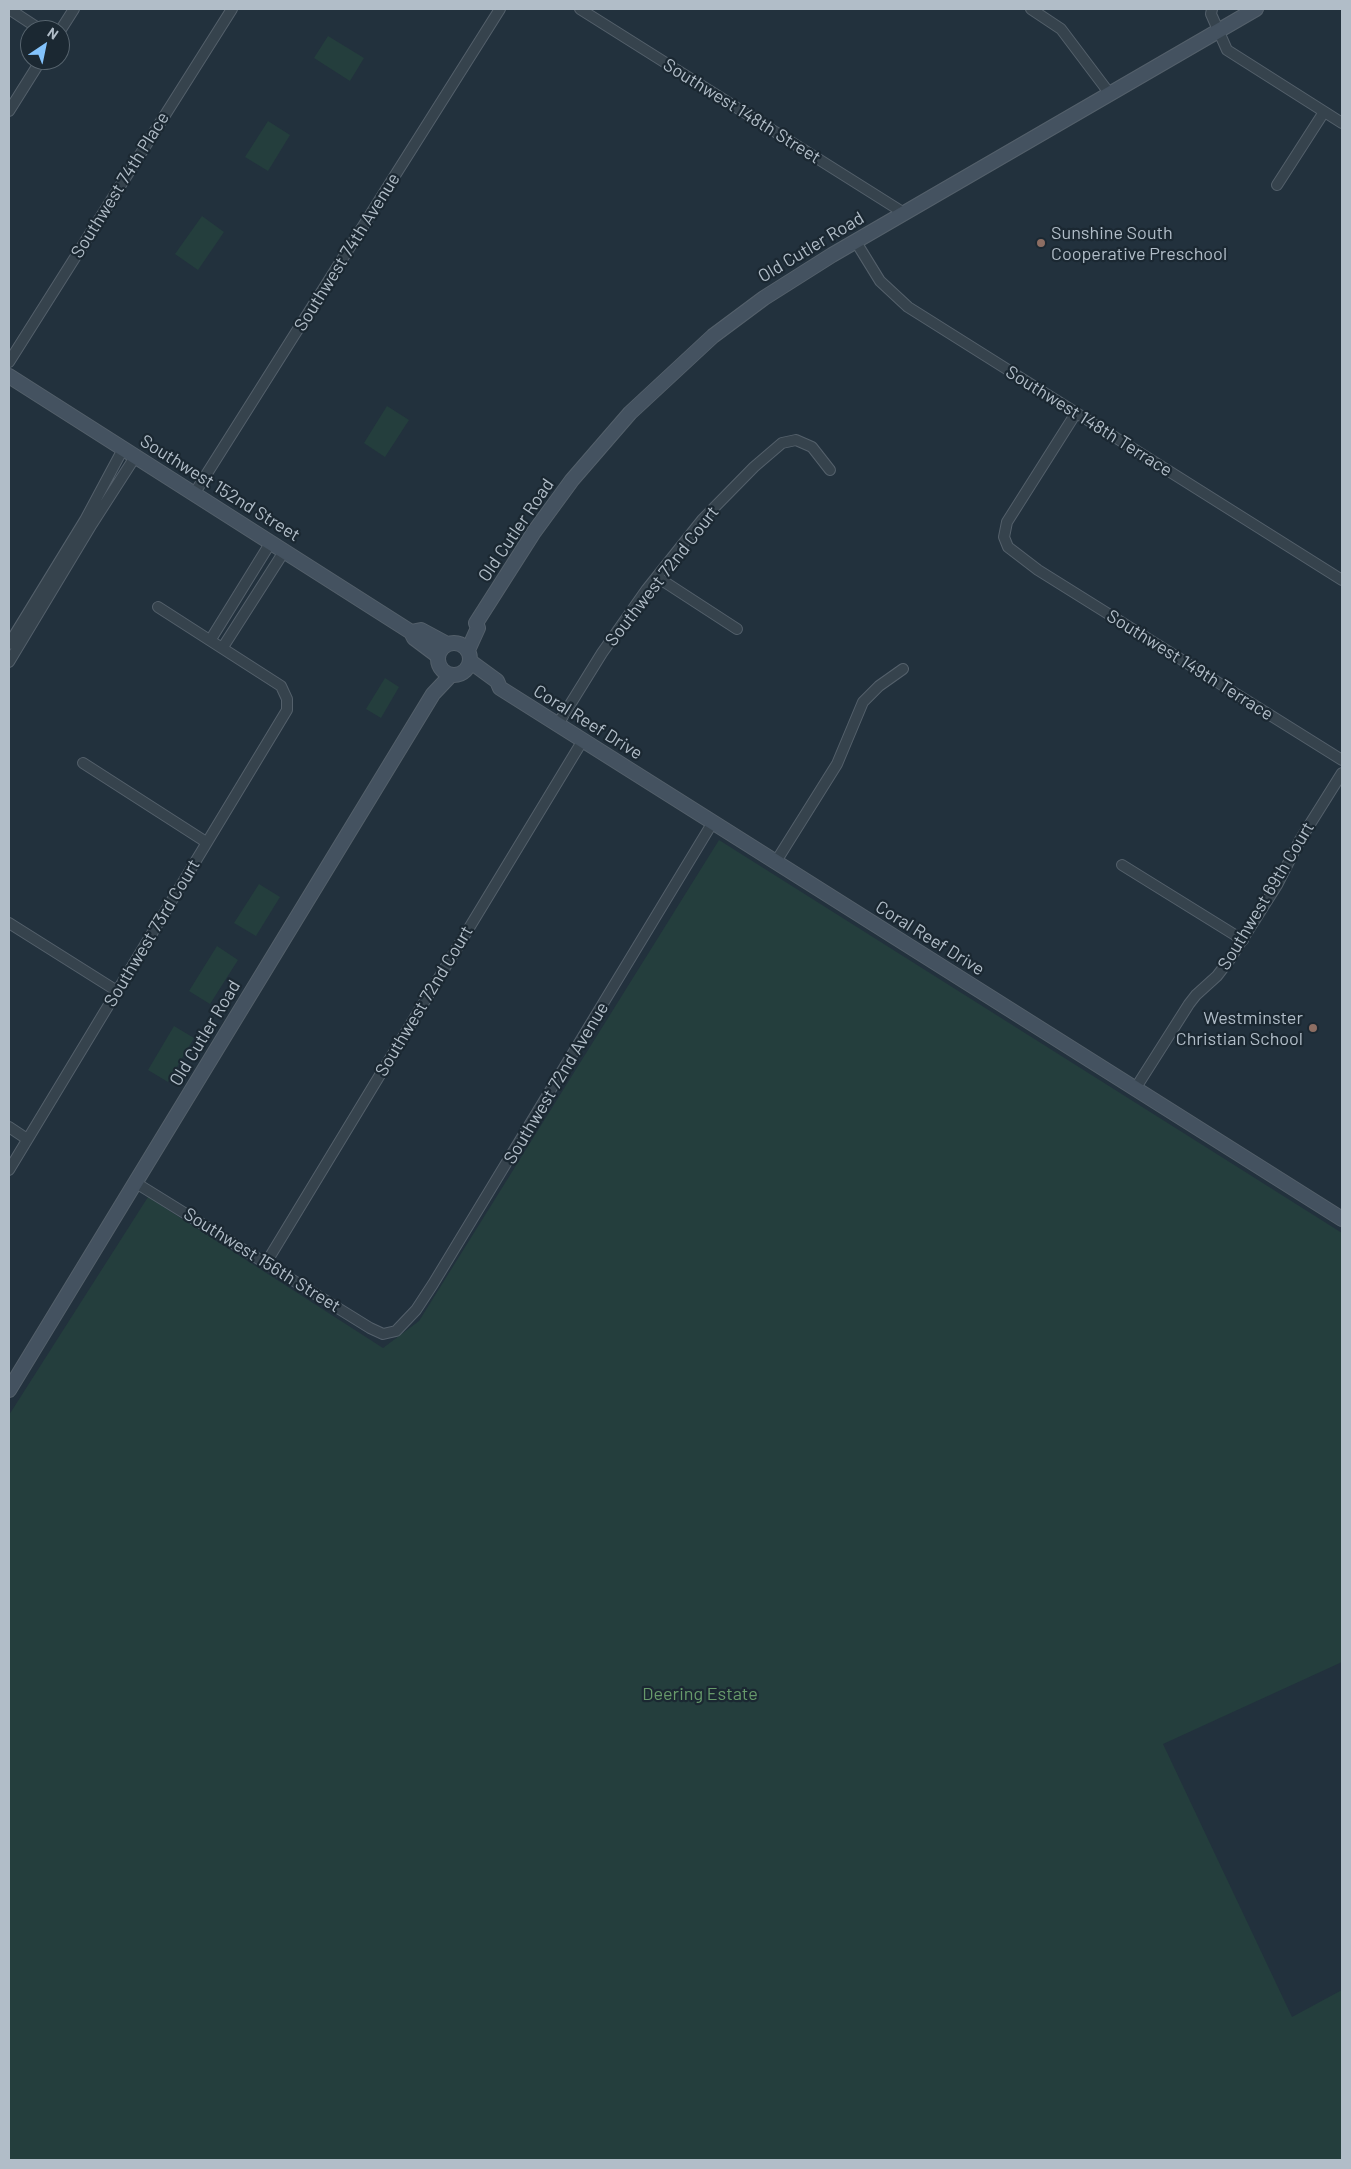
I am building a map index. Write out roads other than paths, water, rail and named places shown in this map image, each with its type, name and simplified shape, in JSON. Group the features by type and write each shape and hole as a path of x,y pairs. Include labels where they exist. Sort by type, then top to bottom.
{"main road":[{"name":"Old Cutler Road","path":"433,694 440,650 462,636 471,624 476,623 554,503 598,449 643,399 698,348 744,312 809,269 1256,9"},
{"name":"Southwest 152nd Street","path":"9,376 411,632 414,638 439,661"},
{"name":"Old Cutler Road","path":"11,1381 136,1183 433,694 463,665 478,628 476,623"},
{"name":"Southwest 152nd Street","path":"411,632 422,630 451,643"},
{"path":"439,661 444,672 463,665 462,644 451,643"},
{"name":"Coral Reef Drive","path":"463,665 497,681 500,688 1342,1219"}],"street":[{"path":"9,9 26,20"},
{"path":"67,20 74,9"},
{"name":"Southwest 74th Place","path":"9,362 232,9"},
{"name":"Southwest 74th Avenue","path":"194,494 500,9"},
{"name":"Southwest 148th Street","path":"580,9 904,213"},
{"path":"1032,9 1061,30 1110,94"},
{"path":"1200,9 1211,12 1227,50 1342,123"},
{"path":"9,111 35,70"},
{"path":"1277,185 1324,112"},
{"name":"Southwest 148th Terrace","path":"856,242 880,280 904,304 1342,580"},
{"name":"Southwest 149th Terrace","path":"1076,413 1010,516 1004,530 1004,540 1008,547 1038,570 1342,760"},
{"name":"Southwest 72nd Court","path":"558,724 602,653 657,577 702,520 754,467 782,443 796,440 808,444 830,470"},
{"path":"88,522 123,449"},
{"path":"9,662 31,616 88,522 136,457"},
{"path":"211,640 271,542"},
{"path":"158,607 223,647 285,550"},
{"path":"657,577 737,629"},
{"path":"9,644 31,616"},
{"name":"Southwest 73rd Court","path":"9,1170 285,713 288,704 286,694 278,683 223,647"},
{"path":"775,863 837,764 863,702 879,686 903,669"},
{"name":"Southwest 72nd Court","path":"266,1262 582,740"},
{"path":"83,763 206,842"},
{"name":"Southwest 69th Court","path":"1135,1089 1189,1004 1217,976 1243,940 1277,886 1300,840 1342,773"},
{"name":"Southwest 72nd Avenue","path":"389,1334 396,1331 408,1320 433,1284 713,822"},
{"path":"1122,865 1243,940"},
{"path":"9,923 117,990"},
{"path":"9,1127 28,1139"},
{"name":"Southwest 156th Street","path":"136,1183 370,1328 384,1334 389,1334"}],"place":[{"name":"Sunshine South Cooperative Preschool","path":"1041,243"},
{"name":"Westminster Christian School","path":"1313,1028"}],"park label":[{"name":"Deering Estate","path":"700,1694"}]}
